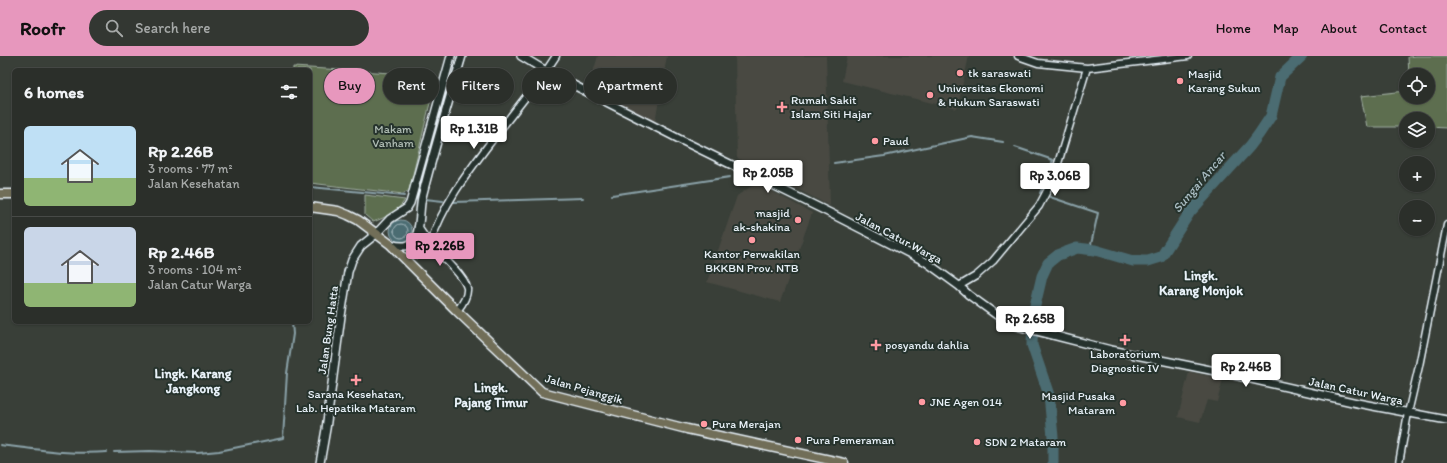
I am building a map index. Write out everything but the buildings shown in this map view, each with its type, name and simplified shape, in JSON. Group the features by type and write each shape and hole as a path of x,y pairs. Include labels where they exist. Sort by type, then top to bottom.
{"main road":[{"path":"445,115 434,112 451,56"},
{"path":"390,244 402,246 410,244 414,241 418,227 420,205 462,56"},
{"name":"Jalan Catur Warga","path":"521,56 541,68"},
{"name":"Jalan Catur Warga","path":"576,86 926,262 1009,324 1016,327 1111,350 1447,420"},
{"name":"Jalan Bung Hatta","path":"320,463 348,272 352,260 361,246 376,234 390,219 407,208 410,203 434,112"},
{"path":"0,194 12,194"},
{"name":"Jalan Pejanggik","path":"312,208 338,211 348,215 358,220 390,244 457,311 542,392 692,430 844,463"}],"street":[{"path":"548,68 556,56"},
{"path":"1018,56 1038,63 1087,68 1188,56"},
{"path":"959,286 976,276 993,261 1043,200 1052,182 1087,68"},
{"path":"430,244 439,220 454,194 482,154 522,102"},
{"path":"1399,463 1447,225"},
{"path":"418,227 430,244 458,274 465,284 466,292 463,302 457,311"}],"shaded area":[{"path":"598,56 667,56 665,68 594,68"},
{"name":"Rumah Sakit Islam Siti Hajar","path":"735,56 826,56 830,206 737,158"},
{"name":"Universitas Ekonomi & Hukum Saraswati","path":"847,56 969,56 957,109 842,81"},
{"path":"618,104 658,104 655,122"},
{"path":"756,183 812,213 780,302 707,282 737,196"},
{"path":"1189,372 1223,379 1217,402 1207,400 1200,422 1178,417"}],"green space":[{"path":"1447,56 1447,128 1435,127 1435,112 1399,112 1399,127 1367,127 1361,96 1399,92 1399,104 1435,104 1435,68 1409,68 1408,57"},
{"name":"Makam Vanham","path":"312,68 324,69 324,104 375,104 375,72 383,72 383,104 430,104 409,191 403,194 312,183"},
{"path":"365,195 405,200 399,208 391,214 373,222 365,215"},
{"path":"422,237 430,248 430,252 426,257 416,259 407,251 417,245"}],"water":[{"path":"401,220 409,223 412,231 409,239 401,242 393,239 390,231 393,223"}],"waterway":[{"name":"Sungai Ancar","path":"1053,463 1053,437 1049,395 1032,345 1033,314 1042,276 1048,263 1058,255 1077,248 1095,250 1133,261 1148,261 1161,257 1190,212 1250,146 1259,134 1271,116 1280,77 1302,56"},
{"path":"834,163 884,156 972,137 1003,142"},
{"path":"1015,147 1053,160 1040,193"},
{"path":"766,176 775,180"},
{"path":"612,195 730,177"},
{"path":"312,187 404,196"},
{"path":"1050,197 1098,213 1090,249"},
{"path":"454,202 583,198"},
{"path":"425,199 443,201"},
{"path":"114,452 150,451 198,453 219,451 283,438 287,373 293,334 292,324"},
{"path":"0,445 67,452 107,452"}],"place":[{"name":"tk saraswati","path":"960,73"},
{"name":"Masjid Karang Sukun","path":"1180,81"},
{"name":"Universitas Ekonomi & Hukum Saraswati","path":"930,95"},
{"name":"Rumah Sakit Islam Siti Hajar","path":"782,107"},
{"name":"Paud","path":"875,141"},
{"name":"masjid ak-shakina","path":"798,220"},
{"name":"Kantor Perwakilan BKKBN Prov. NTB","path":"752,240"},
{"name":"Laboratorium Diagnostic IV","path":"1125,340"},
{"name":"posyandu dahlia","path":"876,345"},
{"name":"Sarana Kesehatan, Lab. Hepatika Mataram","path":"356,380"},
{"name":"JNE Agen 014","path":"922,402"},
{"name":"Masjid Pusaka Mataram","path":"1123,403"},
{"name":"Pura Merajan","path":"704,424"},
{"name":"Pura Pemeraman","path":"798,440"},
{"name":"SDN 2 Mataram","path":"977,442"}],"district":[{"name":"Lingk. Karang Monjok","path":"1201,282"},
{"name":"Lingk. Karang Jangkong","path":"193,380"},
{"name":"Lingk. Pajang Timur","path":"491,394"}]}
